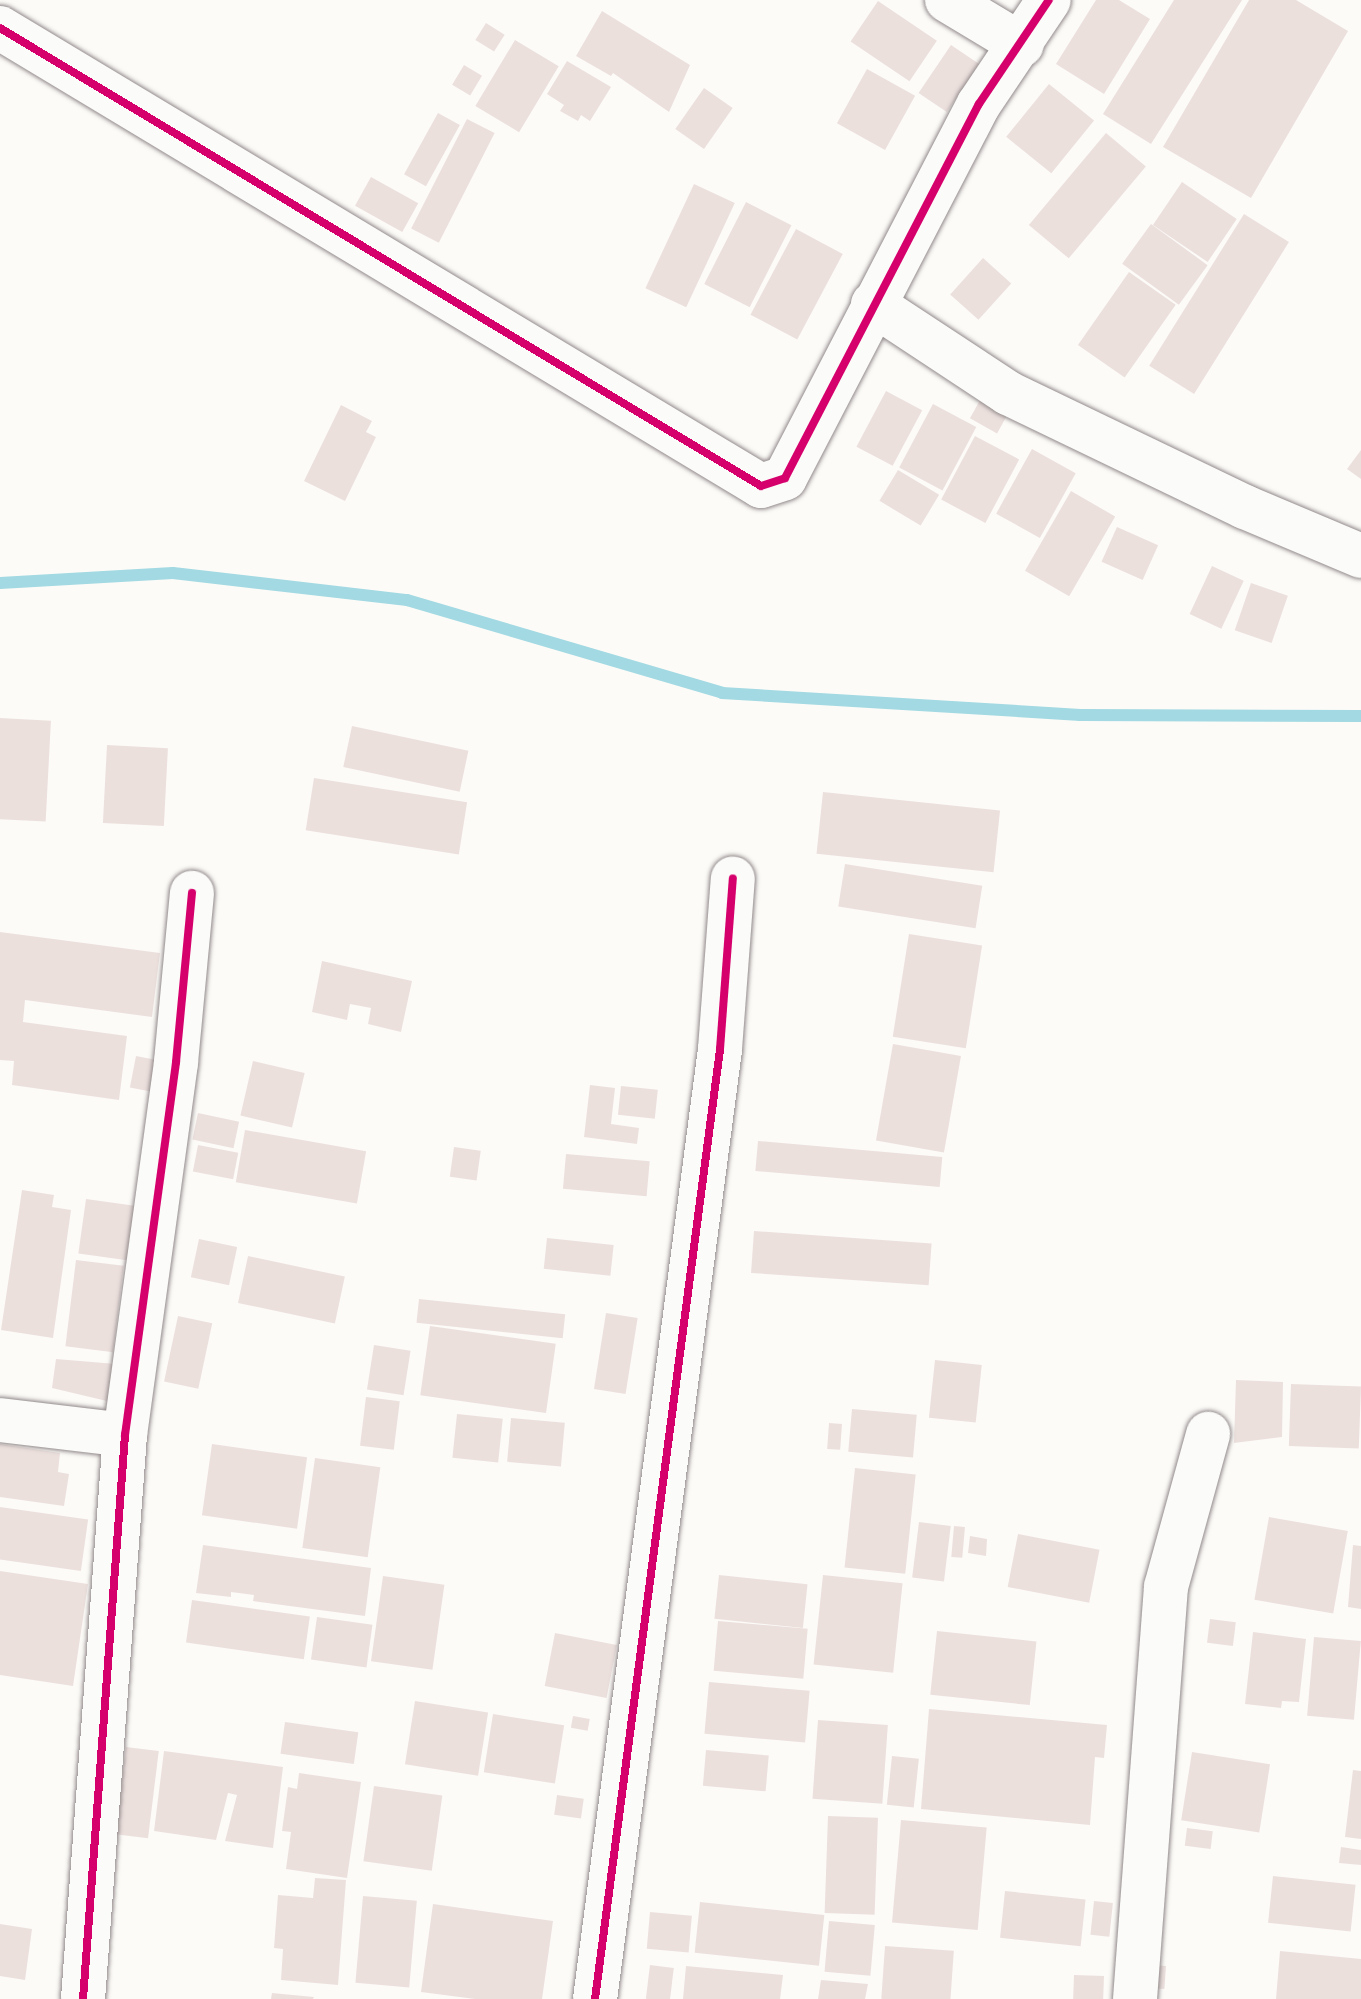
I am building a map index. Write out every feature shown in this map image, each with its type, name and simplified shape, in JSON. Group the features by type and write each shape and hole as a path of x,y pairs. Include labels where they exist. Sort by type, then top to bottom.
{"street":[{"path":"947,0 1022,45"},
{"path":"0,28 761,486 785,478 979,104 1022,45 1049,0"},
{"path":"873,304 1008,393 1245,507 1361,556"},
{"path":"595,1999 720,1049 733,878"},
{"path":"83,1999 125,1435 176,1062 192,893"},
{"path":"0,1420 125,1435"},
{"path":"1135,1999 1166,1587 1208,1434"}],"building":[{"path":"1096,0 1119,0 1150,19 1104,94 1056,64"},
{"path":"1174,0 1242,0 1151,144 1103,114"},
{"path":"1249,0 1296,0 1348,31 1251,198 1163,147"},
{"path":"878,1 937,41 909,81 851,42"},
{"path":"602,11 690,65 669,112 613,73 611,76 576,56"},
{"path":"486,23 505,35 494,52 475,40"},
{"path":"515,40 559,66 519,132 475,106"},
{"path":"951,45 979,64 947,112 919,93"},
{"path":"567,61 611,87 590,121 581,115 578,121 560,111 564,105 547,94"},
{"path":"464,65 482,76 470,96 452,85"},
{"path":"867,69 915,96 885,150 837,123"},
{"path":"1049,84 1094,121 1051,173 1006,137"},
{"path":"704,88 733,108 704,149 675,129"},
{"path":"438,113 460,125 426,186 404,174"},
{"path":"467,119 495,133 439,243 411,229"},
{"path":"1106,133 1146,166 1069,258 1029,225"},
{"path":"371,177 418,203 402,232 355,206"},
{"path":"1182,182 1237,219 1208,262 1153,225"},
{"path":"694,184 735,203 686,307 645,288"},
{"path":"746,202 791,225 750,307 704,284"},
{"path":"1244,214 1289,242 1194,394 1149,366"},
{"path":"1151,224 1208,265 1179,305 1122,264"},
{"path":"796,229 843,254 797,340 750,315"},
{"path":"983,258 1011,283 978,320 950,294"},
{"path":"1129,272 1176,305 1125,378 1078,345"},
{"path":"886,391 922,410 893,466 856,447"},
{"path":"984,393 1011,408 997,433 970,418"},
{"path":"933,404 976,427 942,491 899,468"},
{"path":"341,405 372,421 366,432 376,437 345,501 304,481"},
{"path":"975,436 1019,459 985,523 941,500"},
{"path":"1032,449 1076,473 1040,538 996,514"},
{"path":"1361,450 1361,479 1347,469"},
{"path":"898,470 939,495 921,526 879,501"},
{"path":"1071,491 1115,516 1069,596 1025,571"},
{"path":"1117,527 1158,545 1143,580 1102,562"},
{"path":"1212,566 1244,581 1221,629 1190,614"},
{"path":"1251,583 1288,596 1272,643 1235,630"},
{"path":"0,718 51,721 46,822 0,819"},
{"path":"352,726 468,751 460,792 343,767"},
{"path":"107,745 168,748 164,826 103,823"},
{"path":"314,778 467,802 459,855 306,830"},
{"path":"823,792 1000,811 994,872 817,854"},
{"path":"845,864 982,886 976,928 838,906"},
{"path":"0,932 160,953 152,1017 25,1000 23,1022 127,1036 119,1100 12,1085 14,1061 0,1060"},
{"path":"909,934 982,946 966,1048 893,1037"},
{"path":"322,961 412,981 401,1032 368,1024 371,1008 350,1004 347,1020 312,1012"},
{"path":"893,1044 961,1056 944,1152 876,1141"},
{"path":"136,1056 157,1060 151,1091 130,1087"},
{"path":"253,1061 305,1073 292,1127 240,1116"},
{"path":"590,1085 615,1088 611,1124 639,1128 637,1144 584,1137"},
{"path":"621,1086 658,1090 655,1119 618,1115"},
{"path":"198,1113 239,1122 233,1148 192,1139"},
{"path":"245,1130 366,1151 357,1204 236,1182"},
{"path":"758,1141 942,1157 940,1187 755,1171"},
{"path":"198,1145 238,1153 233,1179 193,1172"},
{"path":"454,1147 481,1151 477,1180 450,1177"},
{"path":"566,1154 650,1161 647,1196 563,1189"},
{"path":"22,1190 54,1195 52,1207 71,1210 53,1338 1,1330"},
{"path":"86,1199 135,1206 127,1260 78,1253"},
{"path":"754,1231 932,1243 929,1285 751,1273"},
{"path":"547,1238 614,1245 610,1276 544,1269"},
{"path":"199,1239 237,1247 229,1285 191,1277"},
{"path":"248,1256 345,1277 335,1324 238,1303"},
{"path":"76,1260 124,1266 113,1352 65,1346"},
{"path":"419,1299 565,1314 563,1338 416,1323"},
{"path":"606,1313 638,1318 626,1394 594,1389"},
{"path":"178,1316 212,1323 198,1389 164,1382"},
{"path":"430,1326 556,1344 546,1413 420,1395"},
{"path":"374,1345 411,1351 404,1395 367,1389"},
{"path":"56,1359 116,1364 111,1402 52,1388"},
{"path":"935,1360 982,1365 976,1423 929,1418"},
{"path":"1236,1380 1283,1382 1282,1437 1234,1443"},
{"path":"1291,1384 1361,1386 1359,1448 1289,1446"},
{"path":"366,1397 400,1401 394,1450 360,1446"},
{"path":"852,1409 917,1415 913,1458 848,1452"},
{"path":"457,1414 503,1419 498,1463 452,1458"},
{"path":"511,1418 565,1423 561,1467 507,1462"},
{"path":"829,1423 842,1424 840,1450 827,1449"},
{"path":"0,1444 60,1453 58,1472 69,1474 64,1506 0,1497"},
{"path":"212,1444 307,1457 297,1529 202,1515"},
{"path":"315,1458 380,1467 368,1557 302,1548"},
{"path":"855,1468 916,1474 905,1574 845,1567"},
{"path":"0,1507 88,1519 81,1571 0,1560"},
{"path":"1269,1517 1348,1531 1333,1614 1254,1600"},
{"path":"919,1522 951,1526 944,1581 912,1578"},
{"path":"954,1526 965,1527 962,1558 951,1557"},
{"path":"1018,1534 1099,1550 1089,1603 1008,1587"},
{"path":"970,1536 987,1539 986,1556 968,1553"},
{"path":"203,1545 371,1568 365,1616 253,1601 254,1595 231,1592 231,1597 196,1593"},
{"path":"1353,1545 1361,1546 1361,1609 1348,1607"},
{"path":"0,1571 88,1584 73,1686 0,1675"},
{"path":"719,1575 808,1584 803,1628 714,1619"},
{"path":"823,1575 903,1583 893,1673 814,1665"},
{"path":"383,1576 444,1585 432,1670 371,1661"},
{"path":"192,1600 310,1617 304,1659 186,1643"},
{"path":"317,1617 372,1625 366,1667 311,1660"},
{"path":"1210,1619 1236,1622 1233,1646 1207,1643"},
{"path":"718,1621 808,1629 803,1679 714,1671"},
{"path":"937,1631 1036,1641 1030,1705 930,1695"},
{"path":"1253,1632 1306,1639 1299,1702 1282,1701 1281,1708 1245,1704"},
{"path":"555,1633 617,1645 607,1698 545,1686"},
{"path":"1314,1637 1361,1641 1354,1720 1307,1716"},
{"path":"709,1682 810,1691 805,1743 704,1734"},
{"path":"415,1701 488,1713 478,1776 405,1764"},
{"path":"929,1709 1107,1725 1104,1758 1095,1757 1090,1825 921,1809"},
{"path":"493,1714 564,1725 555,1784 484,1772"},
{"path":"573,1716 590,1719 588,1731 571,1728"},
{"path":"818,1720 888,1725 882,1804 812,1799"},
{"path":"285,1722 358,1732 354,1764 281,1754"},
{"path":"126,1747 159,1751 148,1838 115,1834"},
{"path":"706,1750 769,1755 766,1791 703,1786"},
{"path":"164,1751 283,1767 273,1848 225,1841 237,1795 228,1793 216,1840 154,1831"},
{"path":"1192,1752 1270,1764 1259,1833 1181,1820"},
{"path":"892,1756 919,1759 914,1808 887,1805"},
{"path":"1353,1770 1361,1771 1361,1839 1345,1837"},
{"path":"299,1773 361,1782 347,1878 286,1869 291,1832 282,1831 288,1787 297,1789"},
{"path":"374,1786 442,1796 432,1871 363,1861"},
{"path":"557,1795 584,1799 581,1819 554,1815"},
{"path":"828,1816 878,1818 875,1915 825,1913"},
{"path":"901,1820 987,1827 978,1930 892,1923"},
{"path":"1187,1828 1213,1831 1211,1849 1185,1846"},
{"path":"1341,1847 1361,1850 1361,1865 1339,1863"},
{"path":"1273,1876 1356,1885 1351,1931 1268,1923"},
{"path":"315,1878 346,1880 338,1985 281,1980 283,1949 274,1948 278,1895 313,1898"},
{"path":"1005,1891 1086,1899 1081,1946 1000,1938"},
{"path":"363,1896 417,1901 409,1987 355,1983"},
{"path":"1094,1901 1113,1903 1109,1937 1090,1935"},
{"path":"700,1902 824,1915 819,1966 695,1953"},
{"path":"433,1904 553,1921 542,1999 475,1999 421,1992"},
{"path":"650,1912 692,1916 689,1953 647,1949"},
{"path":"829,1921 875,1925 870,1976 825,1972"},
{"path":"0,1924 32,1929 25,1980 0,1976"},
{"path":"885,1946 954,1951 950,1999 881,1999"},
{"path":"1280,1951 1361,1959 1361,1999 1276,1999"},
{"path":"650,1965 674,1968 670,1999 646,1999"},
{"path":"1151,1965 1166,1966 1164,1989 1149,1988"},
{"path":"686,1966 783,1975 780,1999 683,1999"},
{"path":"1074,1975 1104,1976 1103,1999 1073,1999"},
{"path":"821,1980 868,1984 865,1999 818,1999"},
{"path":"272,1993 314,1997 271,1999"}],"waterway":[{"path":"0,583 173,573 407,600 722,693 1080,715 1361,716"}],"cycle path":[{"path":"0,28 761,486 785,478 979,104 1049,0"},
{"path":"595,1999 720,1049 733,878"},
{"path":"83,1999 125,1435 176,1062 192,893"}]}
